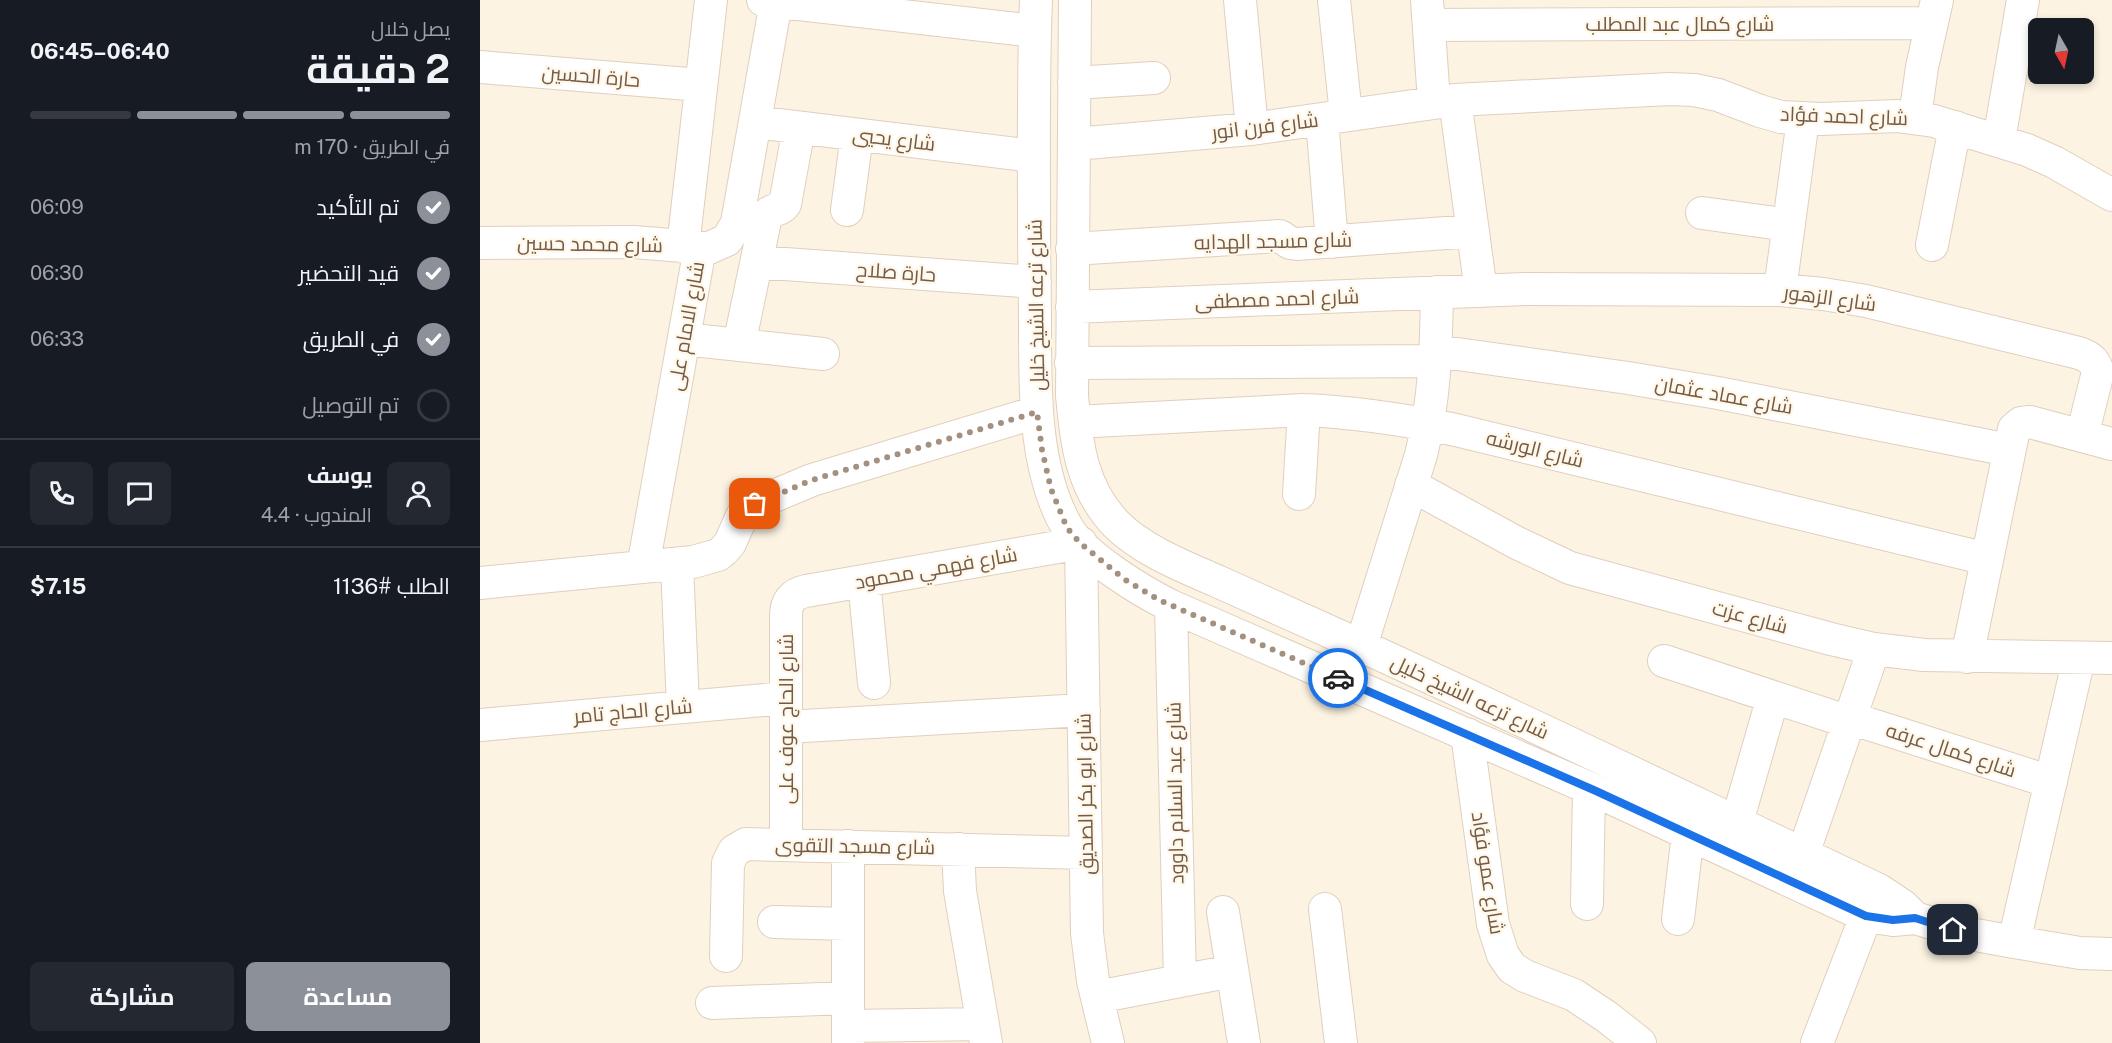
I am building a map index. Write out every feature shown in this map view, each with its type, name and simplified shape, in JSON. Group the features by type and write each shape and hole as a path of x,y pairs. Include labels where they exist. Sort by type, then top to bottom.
{"street":[{"path":"691,247 701,85 711,0"},
{"name":"شارع ترعه الشيخ خليل","path":"1036,0 1034,156 1037,412 1042,450 1051,489 1067,528 1080,543 1124,579 1171,606 1688,833 1873,903 1903,906 1915,918 1965,933 2080,953 2112,954"},
{"name":"شارع ترعه الشيخ خليل","path":"1075,0 1072,396 1085,476 1098,503 1118,526 1181,565 1361,646 1803,854 1873,903"},
{"path":"1240,0 1252,129"},
{"path":"1332,242 1334,0"},
{"path":"1999,140 2023,0"},
{"path":"770,1 1034,31"},
{"name":"شارع الامام على","path":"644,567 684,339 691,247 709,248 719,245 727,240 736,223 754,122 770,1"},
{"path":"1915,117 1922,67 1934,11"},
{"name":"شارع كمال عبد المطلب","path":"1428,12 1934,11"},
{"path":"1428,12 1473,231 1481,291"},
{"name":"حارة الحسين","path":"480,67 701,85"},
{"path":"1074,83 1154,78"},
{"name":"شارع احمد فؤاد","path":"1445,101 1694,90 1718,95 1781,117 1803,119 1915,117 1999,140 2054,162 2112,195"},
{"name":"شارع فرن انور","path":"1074,144 1252,129 1445,101"},
{"path":"1780,290 1803,119"},
{"name":"شارع يحيي","path":"754,122 1034,156"},
{"path":"1932,245 1955,127"},
{"path":"739,345 768,214 782,209 785,204 799,128"},
{"path":"848,210 857,135"},
{"path":"1702,213 1790,225"},
{"name":"شارع مسجد الهدايه","path":"1072,249 1273,237 1283,237 1293,244 1473,231"},
{"name":"شارع محمد حسين","path":"480,243 633,242 691,247"},
{"name":"حارة صلاح","path":"757,262 1035,282"},
{"name":"شارع الزهور","path":"1481,291 1780,290 1823,294 1866,302 2086,355 2094,362 2098,372 2082,436"},
{"name":"شارع احمد مصطفى","path":"1072,307 1481,291"},
{"path":"1361,646 1428,424 1436,356 1437,292"},
{"path":"684,339 823,354"},
{"name":"شارع عماد عثمان","path":"1071,363 1436,356 1707,391 2009,450"},
{"path":"1299,494 1304,410"},
{"name":"شارع الورشه","path":"1075,422 1304,410 1342,411 1428,424 1987,559"},
{"path":"480,583 677,564 718,555 730,543 746,511 764,500 812,480 1037,412"},
{"path":"1967,657 2014,429 2025,422 2112,444"},
{"name":"شارع عزت","path":"1411,485 1534,552 1570,568 1831,639 1874,649 1924,655 2112,658"},
{"name":"شارع فهمي محمود","path":"793,596 799,592 1080,543"},
{"name":"شارع ابو بكر الصديق","path":"1080,543 1087,933 1093,981 1108,1043"},
{"path":"677,564 683,707"},
{"path":"864,581 874,683"},
{"name":"شارع الحاج عوف على","path":"786,844 786,609 793,596"},
{"name":"شارع عبد السلام داوود","path":"1171,606 1180,981"},
{"path":"1803,854 1874,649"},
{"path":"2014,942 2079,658"},
{"name":"شارع كمال عرفه","path":"1664,661 1773,697 2051,782"},
{"path":"1737,822 1773,697"},
{"name":"شارع الحاج تامر","path":"480,725 683,707 786,712 1084,710"},
{"name":"شارع عمو فؤاد","path":"1467,734 1493,924 1503,955 1512,968 1574,995 1640,1043"},
{"path":"1587,904 1589,788"},
{"path":"1678,919 1688,833"},
{"name":"شارع مسجد التقوى","path":"726,956 729,857 739,847 746,844 1086,853"},
{"path":"848,846 848,1022"},
{"path":"712,1003 848,1022 985,1034 960,891 958,849"},
{"path":"1817,1043 1873,903"},
{"path":"1325,909 1341,1043"},
{"path":"1223,912 1244,1043"},
{"path":"774,922 848,924"},
{"path":"1097,997 1232,971"}],"way so far":[{"path":"755,504 812,480 1037,412 1042,450 1051,489 1067,528 1080,543 1124,579 1159,600 1338,678"}],"route":[{"path":"1338,678 1596,791 1866,916 1893,920 1915,918 1953,930"}]}
